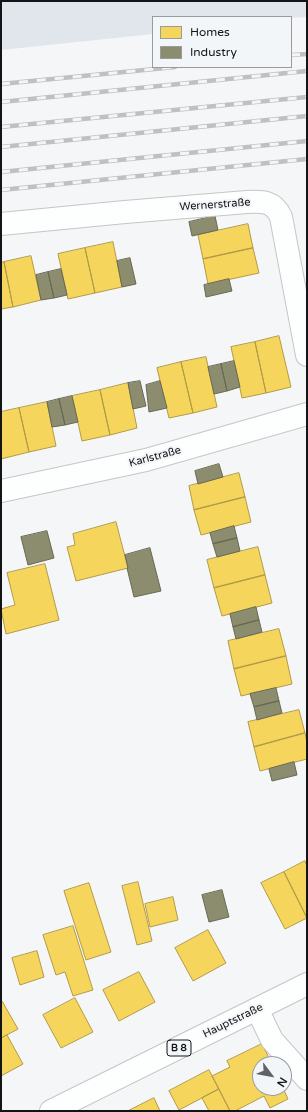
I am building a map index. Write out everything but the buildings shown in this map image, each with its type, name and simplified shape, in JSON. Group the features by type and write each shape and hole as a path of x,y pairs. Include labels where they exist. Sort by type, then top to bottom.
{"street":[{"name":"Wernerstraße","path":"1,224 247,202 270,204 278,209 281,217 307,355"},
{"name":"Karlstraße","path":"1,491 146,460 307,414"},
{"name":"Hauptstraße","path":"52,1111 307,984"},
{"path":"257,1009 272,1040 307,1079"}],"shaded area":[{"path":"1,1 307,1 307,17 152,16 152,34 1,50"}],"railway":[{"path":"292,55 307,54"},
{"path":"1,84 165,68"},
{"path":"1,102 307,71"},
{"path":"1,127 307,97"},
{"path":"1,147 307,116"},
{"path":"1,172 307,141"},
{"path":"1,190 307,159"}]}
